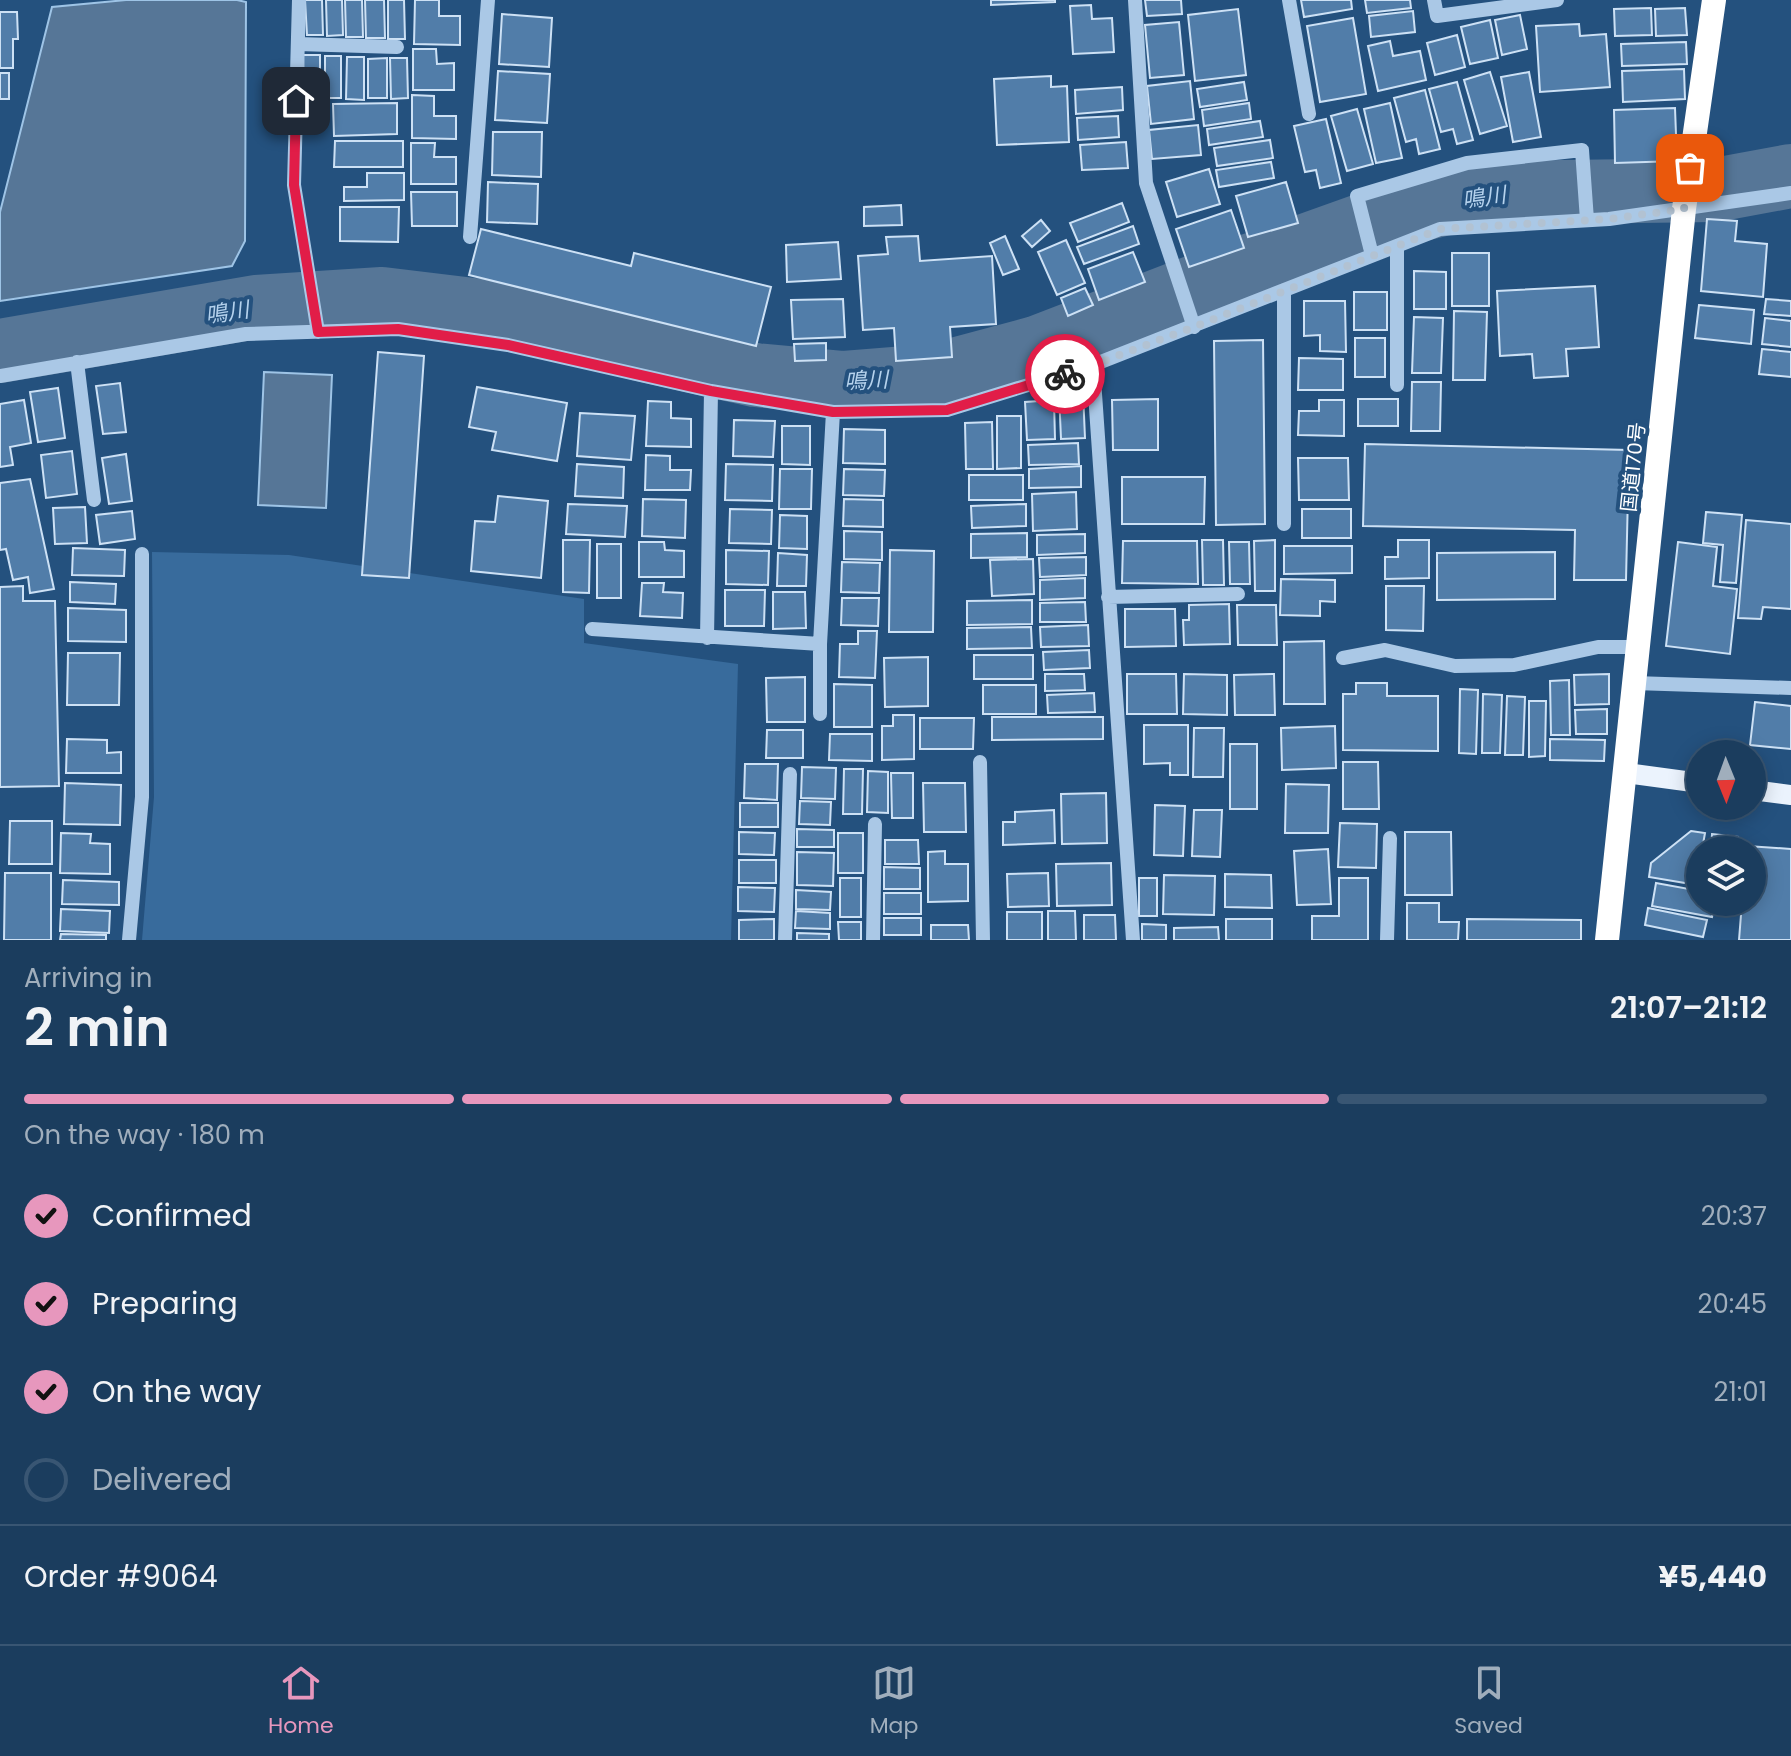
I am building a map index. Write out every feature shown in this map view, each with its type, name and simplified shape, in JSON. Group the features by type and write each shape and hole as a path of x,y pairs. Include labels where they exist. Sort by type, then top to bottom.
{"highway":[{"name":"国道170号","path":"1607,940 1685,204 1714,0"}],"main road":[{"path":"1626,773 1686,781"},
{"path":"1766,792 1791,795"}],"street":[{"path":"299,0 294,185 318,332"},
{"path":"470,237 488,0"},
{"path":"1135,0 1146,183 1194,327"},
{"path":"1289,0 1309,114"},
{"path":"1434,0 1437,16 1557,0"},
{"path":"298,44 397,47"},
{"path":"1372,255 1357,196 1467,163 1582,150 1587,220"},
{"path":"0,376 246,334 398,329 508,345 711,391 833,412 947,410 1093,365 1440,229 1587,220 1685,204 1791,193"},
{"path":"1397,246 1397,385"},
{"path":"1284,290 1284,524"},
{"path":"77,362 94,500"},
{"path":"1093,365 1133,940"},
{"path":"707,638 711,391"},
{"path":"820,714 820,644 833,412"},
{"path":"129,940 142,797 142,554"},
{"path":"1108,597 1238,594"},
{"path":"592,629 820,644"},
{"path":"1343,658 1385,650 1455,666 1514,665 1598,647 1638,647"},
{"path":"1634,683 1791,688"},
{"path":"980,762 983,940"},
{"path":"785,940 790,774"},
{"path":"873,940 875,824"},
{"path":"1387,940 1390,838"}],"shaded area":[{"path":"126,0 246,2 245,241 232,266 0,301 0,212 52,7"},
{"path":"264,372 332,375 326,508 258,505"},
{"path":"152,552 289,555 584,599 584,643 738,664 731,940 142,940 154,797"}],"building":[{"path":"305,0 322,0 323,35 307,35"},
{"path":"326,0 342,0 343,35 327,36"},
{"path":"345,0 362,0 363,37 346,37"},
{"path":"365,0 384,0 385,38 366,38"},
{"path":"388,0 404,0 405,39 388,39"},
{"path":"415,0 439,0 439,16 460,16 460,45 414,44"},
{"path":"991,0 1055,0 1055,2 991,5"},
{"path":"1145,0 1181,0 1182,14 1147,16"},
{"path":"1301,0 1351,0 1352,9 1304,17"},
{"path":"1365,0 1410,0 1411,8 1367,13"},
{"path":"1091,5 1092,19 1112,18 1114,52 1073,54 1070,6"},
{"path":"1651,8 1652,35 1615,36 1614,9"},
{"path":"1685,8 1687,35 1656,36 1655,9"},
{"path":"1238,9 1246,75 1195,81 1188,15"},
{"path":"1413,11 1415,32 1371,37 1369,16"},
{"path":"0,12 17,12 18,39 13,39 13,68 0,68"},
{"path":"502,14 552,18 549,67 499,64"},
{"path":"1520,15 1527,49 1502,55 1495,20"},
{"path":"1353,18 1366,94 1320,102 1307,26"},
{"path":"1490,20 1498,58 1470,64 1461,27"},
{"path":"1179,22 1184,75 1150,78 1145,25"},
{"path":"1579,24 1580,36 1606,34 1610,87 1540,92 1536,26"},
{"path":"1457,35 1465,67 1435,75 1427,43"},
{"path":"1390,41 1393,56 1420,51 1426,80 1378,91 1368,46"},
{"path":"1686,42 1687,64 1622,66 1621,44"},
{"path":"413,49 436,49 437,64 454,63 454,90 413,90"},
{"path":"303,55 320,55 320,97 304,98"},
{"path":"325,56 341,56 341,98 325,98"},
{"path":"347,57 364,57 364,100 346,99"},
{"path":"387,58 387,98 368,98 368,59"},
{"path":"390,58 407,58 408,98 391,99"},
{"path":"1684,69 1685,99 1623,102 1622,71"},
{"path":"498,71 550,74 547,123 495,120"},
{"path":"1490,72 1507,126 1480,134 1464,80"},
{"path":"1529,72 1541,137 1513,142 1501,77"},
{"path":"0,73 9,73 9,99 0,99"},
{"path":"1051,76 1051,87 1067,86 1069,142 997,145 994,79"},
{"path":"1190,81 1194,119 1151,124 1147,86"},
{"path":"1244,82 1247,100 1200,107 1197,89"},
{"path":"1457,82 1473,140 1457,144 1453,129 1441,132 1429,89"},
{"path":"1122,87 1123,110 1076,114 1075,90"},
{"path":"1425,90 1440,149 1419,154 1416,139 1406,142 1394,98"},
{"path":"412,95 434,96 434,116 456,116 456,139 412,138"},
{"path":"397,103 397,134 334,136 333,104"},
{"path":"1249,103 1251,119 1204,126 1202,110"},
{"path":"1390,103 1402,158 1376,163 1364,109"},
{"path":"1675,108 1677,161 1615,163 1614,110"},
{"path":"1357,109 1373,164 1347,171 1331,116"},
{"path":"1118,116 1119,137 1078,140 1077,118"},
{"path":"1326,119 1341,183 1320,188 1316,170 1305,172 1294,126"},
{"path":"1260,121 1263,137 1209,145 1207,129"},
{"path":"1198,125 1201,155 1152,159 1149,130"},
{"path":"493,132 542,132 541,177 492,175"},
{"path":"1270,140 1273,158 1217,166 1214,148"},
{"path":"335,141 403,141 403,167 334,167"},
{"path":"1126,142 1128,168 1082,170 1080,145"},
{"path":"411,143 435,143 434,157 456,157 456,184 411,184"},
{"path":"1271,162 1274,178 1219,187 1216,170"},
{"path":"1209,169 1220,204 1177,217 1166,182"},
{"path":"367,173 404,173 404,200 344,201 344,187 367,187"},
{"path":"488,182 538,184 537,224 487,222"},
{"path":"1286,182 1298,223 1248,237 1236,196"},
{"path":"411,192 457,192 457,226 412,226"},
{"path":"1122,203 1129,222 1078,242 1070,223"},
{"path":"901,205 902,225 864,226 864,207"},
{"path":"340,207 399,207 398,242 340,241"},
{"path":"1231,210 1244,248 1189,267 1176,229"},
{"path":"1707,219 1737,221 1735,241 1767,244 1763,297 1701,291"},
{"path":"1041,220 1050,231 1032,247 1022,236"},
{"path":"1133,226 1139,244 1084,264 1077,247"},
{"path":"481,229 631,266 634,253 771,287 756,346 469,275"},
{"path":"918,236 920,261 992,256 996,324 950,327 952,357 896,361 894,328 863,330 858,256 888,254 886,237"},
{"path":"1005,236 1019,269 1003,275 990,243"},
{"path":"1066,240 1085,283 1057,295 1038,252"},
{"path":"838,242 841,279 787,282 786,245"},
{"path":"1133,252 1145,282 1099,300 1088,269"},
{"path":"1452,253 1489,253 1489,306 1452,306"},
{"path":"1414,271 1446,272 1446,309 1414,309"},
{"path":"1595,286 1599,347 1566,349 1568,376 1534,378 1532,354 1500,356 1497,291"},
{"path":"1085,288 1093,305 1068,316 1061,298"},
{"path":"1354,292 1387,292 1387,330 1354,330"},
{"path":"843,299 845,337 793,339 791,300"},
{"path":"1766,299 1791,301 1791,316 1764,314"},
{"path":"1304,301 1345,301 1346,352 1320,351 1320,335 1304,336"},
{"path":"1699,305 1754,310 1751,344 1695,338"},
{"path":"1454,311 1487,312 1485,380 1453,380"},
{"path":"1414,317 1443,318 1441,373 1412,373"},
{"path":"1765,318 1791,321 1791,347 1762,344"},
{"path":"1355,338 1385,338 1385,377 1355,377"},
{"path":"1263,340 1265,524 1216,525 1214,341"},
{"path":"826,343 826,360 795,361 794,344"},
{"path":"1762,349 1791,352 1791,377 1759,374"},
{"path":"378,352 424,356 409,578 362,575"},
{"path":"1299,358 1343,359 1343,390 1298,390"},
{"path":"1412,382 1441,382 1440,431 1411,431"},
{"path":"120,383 126,432 103,434 96,386"},
{"path":"477,387 567,403 557,461 492,450 496,432 469,427"},
{"path":"58,388 65,438 38,442 30,392"},
{"path":"1083,392 1085,438 1061,439 1059,393"},
{"path":"1158,399 1158,450 1113,450 1112,400"},
{"path":"1358,399 1398,399 1398,426 1358,426"},
{"path":"24,400 31,443 10,447 13,465 0,467 0,404"},
{"path":"1054,400 1055,439 1027,440 1025,402"},
{"path":"1319,400 1344,400 1344,436 1298,435 1299,411 1319,411"},
{"path":"648,401 671,402 671,418 691,419 691,447 646,446"},
{"path":"580,413 635,416 631,460 577,456"},
{"path":"997,416 1021,416 1021,468 997,469"},
{"path":"734,420 775,421 773,457 733,456"},
{"path":"992,422 993,469 966,469 965,423"},
{"path":"782,426 810,426 810,465 782,464"},
{"path":"844,429 885,430 885,464 843,463"},
{"path":"1078,443 1079,464 1029,465 1028,445"},
{"path":"1365,444 1629,450 1626,580 1574,580 1575,530 1363,526"},
{"path":"72,451 77,494 46,498 41,455"},
{"path":"126,454 132,501 109,504 102,458"},
{"path":"646,455 670,456 670,470 691,470 690,490 645,490"},
{"path":"1298,458 1348,458 1349,500 1299,500"},
{"path":"577,464 624,467 623,498 575,496"},
{"path":"726,464 773,465 772,501 725,500"},
{"path":"1081,466 1081,487 1029,488 1029,469"},
{"path":"780,469 812,469 811,509 779,509"},
{"path":"844,469 885,470 884,496 843,495"},
{"path":"969,475 1023,475 1023,500 969,500"},
{"path":"1122,477 1205,477 1204,524 1122,524"},
{"path":"30,479 54,589 30,593 28,577 13,580 6,549 0,550 0,483"},
{"path":"1076,492 1077,529 1033,531 1032,494"},
{"path":"498,496 548,501 541,578 471,571 475,521 495,522"},
{"path":"643,499 686,500 685,538 642,536"},
{"path":"844,499 883,500 883,527 843,526"},
{"path":"568,504 627,506 625,537 566,534"},
{"path":"1026,504 1026,526 972,528 971,506"},
{"path":"85,507 87,543 55,544 53,508"},
{"path":"730,509 772,510 771,544 729,543"},
{"path":"1302,509 1351,509 1351,538 1302,538"},
{"path":"132,511 135,539 100,544 96,515"},
{"path":"1706,512 1742,515 1736,583 1720,582 1723,545 1703,543"},
{"path":"780,515 807,516 807,549 779,548"},
{"path":"1746,520 1791,524 1791,609 1763,607 1761,619 1738,618"},
{"path":"844,531 882,532 882,560 844,559"},
{"path":"1027,533 1027,557 971,558 971,534"},
{"path":"1085,534 1085,553 1037,555 1037,535"},
{"path":"563,540 590,540 589,593 563,592"},
{"path":"1202,540 1223,540 1224,585 1203,585"},
{"path":"1275,540 1275,591 1255,591 1254,541"},
{"path":"1398,540 1429,540 1429,578 1385,579 1385,557 1398,557"},
{"path":"1123,541 1197,541 1198,584 1122,583"},
{"path":"639,542 664,542 665,550 684,551 684,577 639,577"},
{"path":"1229,542 1249,542 1250,584 1230,584"},
{"path":"1678,542 1717,547 1713,586 1737,589 1730,654 1666,646"},
{"path":"597,544 621,544 621,598 597,598"},
{"path":"1284,546 1352,546 1352,573 1284,574"},
{"path":"73,548 125,550 124,576 72,575"},
{"path":"726,550 769,551 768,585 726,584"},
{"path":"890,550 934,551 933,632 889,632"},
{"path":"1555,552 1555,599 1437,600 1437,553"},
{"path":"778,553 807,555 806,586 777,586"},
{"path":"1086,557 1086,575 1040,577 1039,558"},
{"path":"1033,559 1034,594 992,596 990,560"},
{"path":"842,562 880,563 879,593 841,592"},
{"path":"1085,578 1085,598 1040,600 1040,580"},
{"path":"1281,579 1335,580 1335,602 1320,601 1320,616 1280,615"},
{"path":"70,582 116,584 115,604 70,602"},
{"path":"642,583 664,583 663,592 683,593 682,618 640,616"},
{"path":"23,586 23,601 55,601 59,786 0,787 0,587"},
{"path":"1386,586 1424,586 1423,631 1386,630"},
{"path":"725,590 765,590 764,626 725,626"},
{"path":"773,592 805,592 806,628 773,629"},
{"path":"842,598 879,598 878,626 841,625"},
{"path":"1032,600 1032,624 967,625 967,601"},
{"path":"1085,602 1086,622 1040,622 1040,603"},
{"path":"1229,604 1230,644 1184,645 1183,620 1189,620 1189,605"},
{"path":"1237,605 1276,605 1277,645 1238,645"},
{"path":"68,608 126,610 126,642 68,641"},
{"path":"1125,609 1175,609 1176,646 1125,647"},
{"path":"1088,625 1089,646 1041,647 1040,627"},
{"path":"1031,627 1032,648 967,649 967,628"},
{"path":"858,631 877,631 875,678 839,677 840,644 858,644"},
{"path":"1324,641 1325,704 1284,704 1284,642"},
{"path":"1089,650 1090,668 1044,670 1043,652"},
{"path":"68,653 120,653 119,705 67,705"},
{"path":"974,655 1033,655 1033,679 974,679"},
{"path":"928,657 928,706 885,707 884,658"},
{"path":"1045,674 1084,674 1085,690 1045,691"},
{"path":"1127,674 1176,674 1177,714 1127,714"},
{"path":"1184,674 1227,675 1227,715 1183,714"},
{"path":"1274,674 1275,715 1235,715 1234,675"},
{"path":"1609,674 1609,704 1575,705 1574,675"},
{"path":"805,677 805,722 767,722 766,678"},
{"path":"1569,680 1570,735 1551,735 1550,681"},
{"path":"1356,683 1387,683 1387,696 1438,696 1438,751 1343,750 1343,694 1356,694"},
{"path":"834,684 872,685 872,727 834,727"},
{"path":"983,685 1036,685 1036,714 983,714"},
{"path":"1460,689 1478,690 1476,754 1459,753"},
{"path":"1094,693 1095,712 1048,713 1047,695"},
{"path":"1483,694 1502,695 1500,753 1482,753"},
{"path":"1507,696 1525,697 1523,755 1505,755"},
{"path":"1529,701 1546,701 1545,756 1529,757"},
{"path":"1755,702 1791,706 1791,749 1766,747 1766,740 1751,740"},
{"path":"1607,709 1607,734 1576,734 1575,710"},
{"path":"893,715 914,715 914,759 882,760 882,726 893,726"},
{"path":"992,717 1103,717 1103,739 992,740"},
{"path":"920,718 974,718 973,749 920,749"},
{"path":"1144,725 1188,725 1188,775 1170,775 1170,763 1144,764"},
{"path":"1335,726 1336,768 1282,770 1281,728"},
{"path":"1194,728 1224,728 1223,777 1193,777"},
{"path":"767,730 803,730 803,758 766,758"},
{"path":"830,734 872,734 872,761 829,760"},
{"path":"67,739 107,740 107,753 121,752 121,773 66,773"},
{"path":"1550,739 1605,740 1604,761 1550,760"},
{"path":"1230,744 1257,744 1257,809 1230,809"},
{"path":"1343,762 1378,762 1379,809 1343,809"},
{"path":"745,764 778,764 777,800 744,798"},
{"path":"802,767 836,768 835,799 801,798"},
{"path":"844,769 863,769 862,814 843,814"},
{"path":"868,771 888,772 888,813 867,812"},
{"path":"891,773 913,773 913,818 892,818"},
{"path":"65,783 121,785 120,825 64,824"},
{"path":"923,783 965,783 966,832 924,832"},
{"path":"1286,784 1329,785 1328,833 1285,833"},
{"path":"1106,793 1107,843 1062,844 1061,794"},
{"path":"800,801 831,802 830,825 799,824"},
{"path":"740,803 778,803 778,827 740,827"},
{"path":"1155,805 1185,806 1183,856 1154,855"},
{"path":"1054,810 1055,843 1003,845 1003,822 1015,822 1015,812"},
{"path":"1194,810 1222,810 1220,857 1192,856"},
{"path":"10,821 52,821 52,864 9,864"},
{"path":"1340,823 1377,824 1376,868 1338,867"},
{"path":"797,829 834,830 834,847 797,847"},
{"path":"1691,831 1705,833 1704,836 1686,836 1686,883 1649,877 1651,863"},
{"path":"739,832 775,833 774,855 739,854"},
{"path":"1405,832 1451,832 1452,895 1405,895"},
{"path":"61,833 91,834 90,843 110,844 110,874 60,873"},
{"path":"838,833 863,833 863,873 838,873"},
{"path":"885,840 918,840 919,864 885,864"},
{"path":"1766,847 1791,849 1791,940 1739,940 1741,916 1766,916"},
{"path":"1328,849 1331,904 1297,905 1294,851"},
{"path":"945,851 945,864 968,864 968,901 928,902 928,852"},
{"path":"797,852 834,853 833,886 797,885"},
{"path":"739,860 776,860 776,883 739,883"},
{"path":"1111,863 1112,905 1057,906 1056,864"},
{"path":"884,867 920,868 920,889 884,889"},
{"path":"5,873 51,873 51,940 4,940"},
{"path":"1048,873 1049,906 1008,907 1007,874"},
{"path":"1225,874 1271,875 1272,908 1225,907"},
{"path":"1164,875 1215,876 1214,915 1163,914"},
{"path":"840,878 861,878 861,917 840,917"},
{"path":"1139,878 1157,878 1157,916 1139,916"},
{"path":"1339,878 1368,878 1368,940 1312,940 1312,916 1339,916"},
{"path":"63,880 119,882 119,905 62,904"},
{"path":"1656,883 1686,888 1686,912 1652,906"},
{"path":"738,887 775,888 774,912 738,911"},
{"path":"796,890 831,892 830,910 796,909"},
{"path":"884,893 921,893 921,914 884,914"},
{"path":"1407,903 1439,903 1439,922 1459,922 1458,940 1407,940"},
{"path":"1648,908 1707,920 1703,937 1645,925"},
{"path":"61,909 110,911 109,933 60,931"},
{"path":"796,911 830,913 830,929 795,928"},
{"path":"1048,911 1075,911 1076,940 1048,940"},
{"path":"1007,912 1042,912 1042,940 1007,940"},
{"path":"1084,915 1115,915 1116,940 1084,940"},
{"path":"884,918 921,918 921,935 884,935"},
{"path":"774,919 774,940 739,940 739,920"},
{"path":"1226,919 1272,919 1272,940 1226,940"},
{"path":"1467,919 1581,920 1581,940 1467,940"},
{"path":"838,922 861,922 861,940 839,940"},
{"path":"1142,924 1166,925 1166,940 1142,940"},
{"path":"931,925 968,925 969,940 931,940"},
{"path":"1218,927 1219,940 1174,940 1174,928"},
{"path":"797,933 829,934 829,940 797,940"},
{"path":"61,934 106,935 106,940 60,940"}],"waterway":[{"name":"鳴川","path":"0,351 256,307 382,299 514,315 640,349 755,375 844,383 932,376 1036,348 1378,220 1488,193 1715,190 1791,176"}],"way so far":[{"path":"1065,374 1194,327 1440,229 1609,219 1684,209 1690,168"}],"route":[{"path":"296,101 294,185 318,332 398,329 508,345 711,391 833,412 947,410 1065,374"}]}
